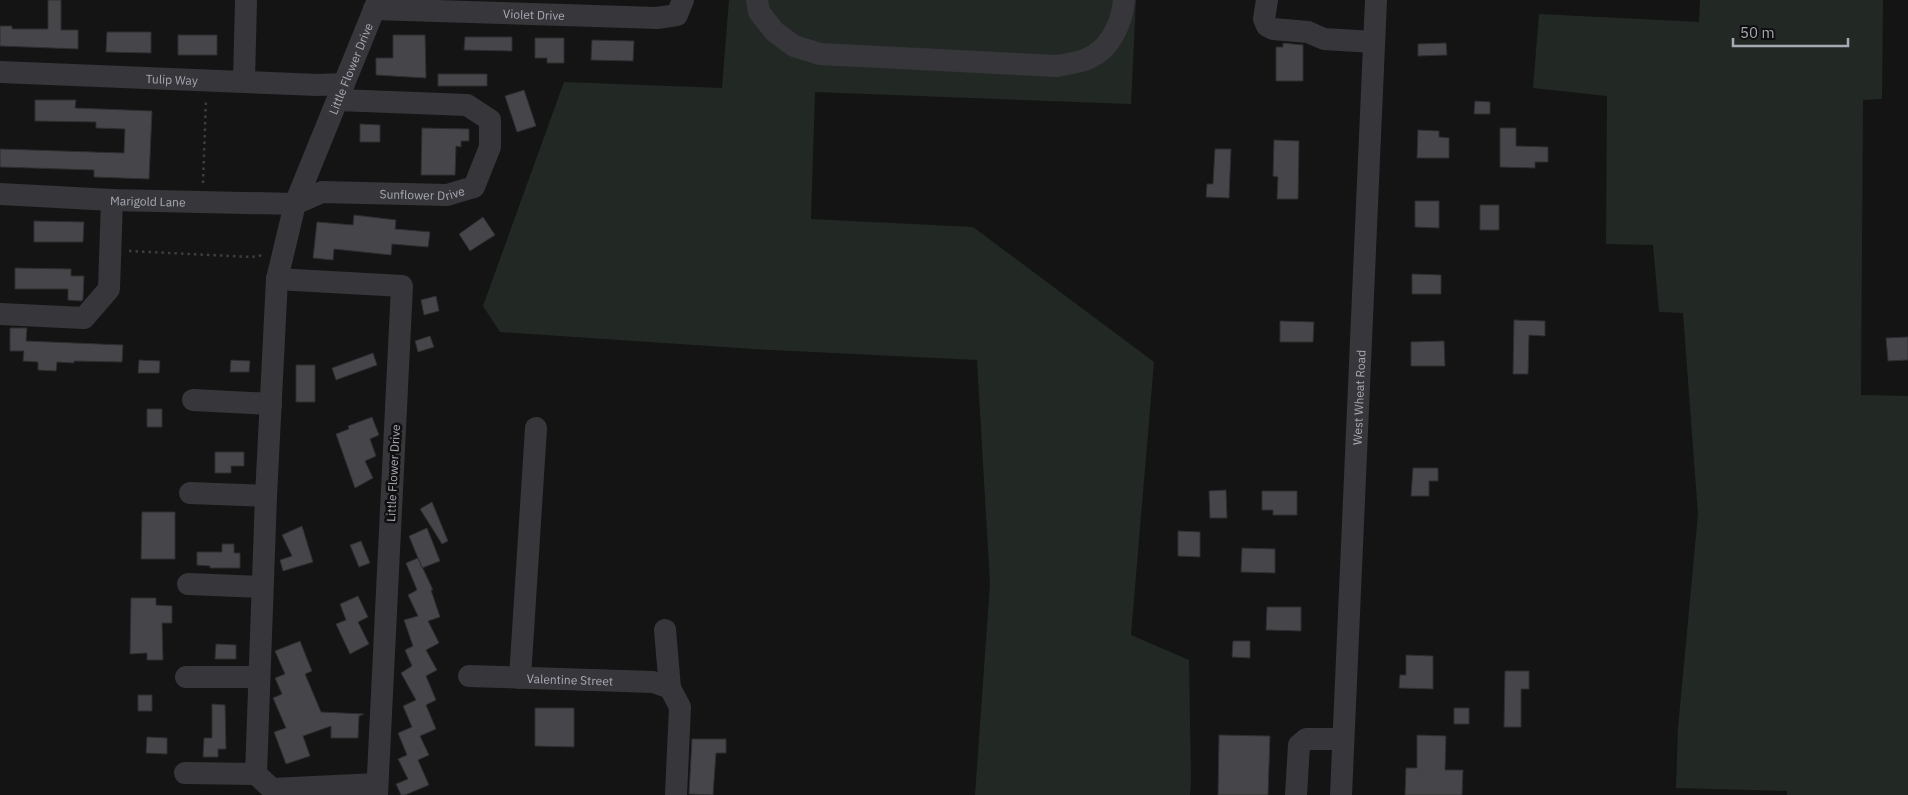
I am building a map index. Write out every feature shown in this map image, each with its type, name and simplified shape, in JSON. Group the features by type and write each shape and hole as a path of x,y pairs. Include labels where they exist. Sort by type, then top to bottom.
{"street":[{"path":"244,81 246,0"},
{"name":"Violet Drive","path":"376,4 657,18 676,15 684,0"},
{"path":"757,0 759,12 775,32 794,46 820,54 1057,66 1086,60 1108,45 1123,14 1124,0"},
{"path":"1267,0 1264,19 1267,26 1308,32 1324,39 1374,42"},
{"name":"West Wheat Road","path":"1341,795 1376,0"},
{"name":"Little Flower Drive","path":"277,279 402,286 377,789 272,789 256,774 262,587 277,279 295,204 376,4"},
{"name":"Tulip Way","path":"0,72 318,85 341,92"},
{"name":"Sunflower Drive","path":"295,204 322,192 447,195 474,187 490,147 490,120 468,105 341,92"},
{"name":"Marigold Lane","path":"0,194 112,200 295,204"},
{"path":"0,314 84,318 109,290 112,200"},
{"path":"193,400 270,404"},
{"path":"520,678 536,428"},
{"path":"190,493 266,496"},
{"path":"188,584 262,587"},
{"path":"665,630 670,688 680,707 676,795"},
{"name":"Valentine Street","path":"468,676 653,682 670,688"},
{"path":"186,678 259,677"},
{"path":"1296,795 1299,745 1306,739 1343,739"},
{"path":"185,773 256,774"}],"path":[{"path":"202,202 206,80"},
{"path":"110,250 251,257 284,252"}],"shaded area":[{"path":"729,0 1136,0 1131,104 815,92 811,219 973,227 1154,362 1131,635 1189,660 1190,795 975,795 990,584 977,360 754,349 500,332 483,306 564,82 722,88"},
{"path":"1700,0 1883,0 1882,99 1863,100 1861,395 1908,396 1908,795 1787,795 1787,791 1676,788 1678,728 1698,514 1683,313 1659,312 1653,245 1606,244 1607,96 1533,88 1539,14 1699,22"}],"building":[{"path":"48,0 61,0 61,30 78,30 78,49 0,46 0,26 12,26 12,29 48,29"},
{"path":"107,32 151,32 151,53 106,52"},
{"path":"178,35 217,35 217,55 178,55"},
{"path":"393,35 425,35 426,78 376,75 376,58 393,58"},
{"path":"465,37 512,37 512,51 464,50"},
{"path":"535,38 564,38 564,63 547,63 547,58 535,58"},
{"path":"592,40 634,41 633,61 591,60"},
{"path":"1283,43 1303,45 1303,81 1276,81 1276,47 1283,47"},
{"path":"1446,43 1447,55 1418,56 1418,44"},
{"path":"438,74 487,74 487,86 438,86"},
{"path":"524,90 536,126 517,132 505,96"},
{"path":"35,100 76,100 75,108 152,111 149,179 94,177 94,170 0,167 0,149 124,153 125,129 96,128 96,122 35,121"},
{"path":"1475,101 1490,102 1490,114 1474,114"},
{"path":"360,124 380,125 380,142 360,142"},
{"path":"422,128 469,129 469,141 461,141 461,147 456,146 455,175 421,175"},
{"path":"1500,128 1516,128 1516,146 1548,147 1548,162 1535,162 1535,168 1500,167"},
{"path":"1418,130 1439,131 1439,137 1449,138 1449,158 1417,158"},
{"path":"1274,140 1299,141 1298,199 1277,199 1278,177 1273,176"},
{"path":"1215,149 1231,149 1229,198 1206,197 1207,184 1213,184"},
{"path":"1415,201 1439,201 1439,228 1415,227"},
{"path":"1480,205 1499,205 1499,230 1480,230"},
{"path":"354,215 396,220 395,229 430,232 428,247 392,244 391,255 334,249 333,260 313,258 317,222 353,225"},
{"path":"483,217 495,235 470,251 459,234"},
{"path":"34,221 84,222 83,242 34,242"},
{"path":"15,268 71,269 71,276 84,276 83,299 82,301 68,300 68,289 15,289"},
{"path":"1412,274 1441,275 1441,294 1412,294"},
{"path":"436,296 439,311 424,315 421,300"},
{"path":"1514,320 1545,321 1545,336 1529,335 1528,374 1513,374"},
{"path":"1280,321 1314,322 1313,342 1280,342"},
{"path":"10,328 27,328 26,341 123,345 122,362 57,362 56,371 38,370 38,362 23,361 24,351 10,351"},
{"path":"430,336 434,347 418,352 415,341"},
{"path":"1908,337 1908,360 1888,361 1886,338"},
{"path":"1444,341 1445,366 1411,366 1411,342"},
{"path":"373,353 377,365 336,380 332,368"},
{"path":"139,360 160,361 159,373 138,373"},
{"path":"231,360 250,361 249,372 230,372"},
{"path":"296,365 315,365 315,402 296,402"},
{"path":"147,409 162,409 162,427 147,427"},
{"path":"372,417 379,435 370,439 376,456 365,461 373,478 355,488 336,434 349,429 348,426"},
{"path":"215,452 244,452 244,466 231,466 231,473 215,473"},
{"path":"1413,468 1438,468 1438,481 1429,481 1429,496 1411,496"},
{"path":"1226,490 1227,518 1210,518 1209,491"},
{"path":"1262,491 1297,491 1297,515 1273,515 1273,510 1262,510"},
{"path":"432,502 448,541 442,544 420,509"},
{"path":"142,512 175,512 175,559 141,559"},
{"path":"302,526 313,562 283,571 280,560 292,556 282,535"},
{"path":"427,528 440,561 422,568 409,536"},
{"path":"1178,531 1200,532 1200,557 1178,556"},
{"path":"361,541 370,563 359,567 350,545"},
{"path":"222,544 234,544 234,553 240,553 240,568 210,568 210,566 197,565 197,552 222,552"},
{"path":"1242,548 1275,549 1275,573 1241,572"},
{"path":"418,558 433,590 431,590 440,617 428,621 439,643 426,650 437,670 426,676 436,700 426,705 436,729 420,736 429,755 418,760 429,785 401,795 396,784 408,779 398,759 407,755 398,733 412,727 403,706 416,700 401,673 412,666 405,650 413,646 404,620 418,616 408,595 417,590 406,563"},
{"path":"358,596 368,617 358,622 369,644 350,654 336,624 346,620 340,604"},
{"path":"131,598 156,598 156,605 172,606 172,623 162,623 163,660 147,660 147,653 130,654"},
{"path":"1267,607 1301,607 1301,631 1266,630"},
{"path":"300,641 312,671 305,674 321,712 364,714 359,716 358,738 331,738 331,726 303,736 310,756 286,764 274,732 286,728 273,698 282,694 275,678 285,674 275,651"},
{"path":"1233,641 1250,641 1250,658 1232,657"},
{"path":"216,644 236,645 236,659 215,659"},
{"path":"1406,655 1433,656 1433,689 1399,688 1400,675 1406,675"},
{"path":"1505,671 1529,671 1529,689 1521,689 1521,727 1504,727"},
{"path":"138,695 152,695 152,711 138,711"},
{"path":"212,704 225,705 226,749 218,749 218,757 203,757 204,738 212,738"},
{"path":"535,708 574,708 574,747 535,746"},
{"path":"1454,708 1469,708 1469,724 1454,724"},
{"path":"1219,735 1270,736 1268,795 1218,795"},
{"path":"1417,735 1446,736 1445,770 1463,770 1462,795 1405,795 1406,768 1417,768"},
{"path":"147,737 167,738 167,754 146,753"},
{"path":"692,739 726,739 726,753 716,753 713,795 689,794"}]}
